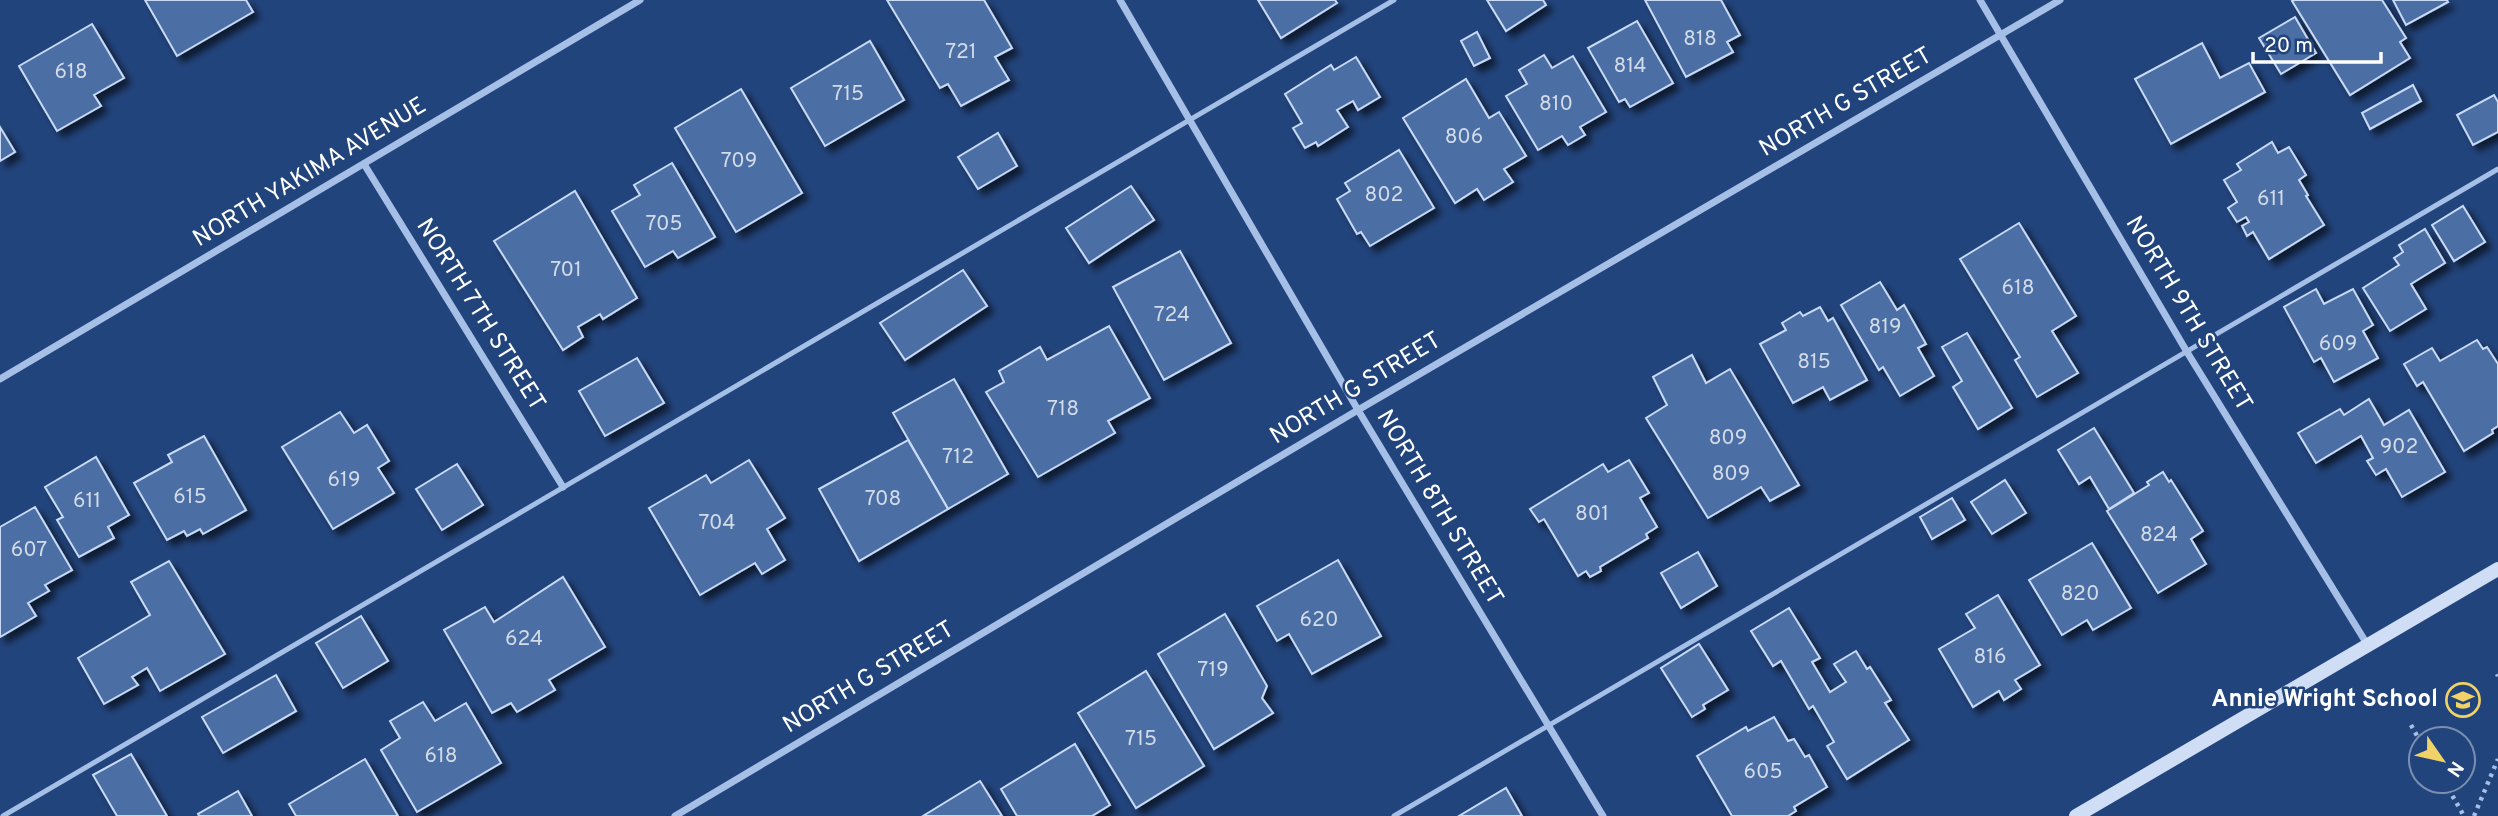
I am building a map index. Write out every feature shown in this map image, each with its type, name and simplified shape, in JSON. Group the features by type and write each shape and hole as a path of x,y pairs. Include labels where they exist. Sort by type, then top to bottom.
{"street":[{"name":"NORTH YAKIMA AVENUE","path":"0,379 640,0"},
{"name":"NORTH 8TH STREET","path":"1120,0 1358,410 1602,816"},
{"name":"NORTH 9TH STREET","path":"1980,0 2187,352 2367,644"},
{"name":"NORTH G STREET","path":"675,816 1358,410 2060,0"},
{"name":"NORTH 7TH STREET","path":"364,164 563,487"},
{"path":"2076,816 2498,569"}],"lane":[{"path":"3,816 1394,0"},
{"path":"1394,816 2498,169"}],"path":[{"path":"2474,816 2498,759"},
{"path":"2452,795 2464,816"}],"building":[{"path":"145,0 246,0 253,12 177,56"},
{"path":"887,0 984,0 1012,48 995,57 1009,80 961,106 948,84 940,88"},
{"path":"1258,0 1335,0 1337,3 1281,38"},
{"path":"1487,0 1543,0 1546,5 1506,31"},
{"path":"1645,0 1721,0 1740,35 1727,42 1733,52 1686,77"},
{"path":"2382,0 2406,38 2400,42 2410,58 2350,95 2292,1"},
{"path":"2393,0 2447,0 2448,2 2406,25"},
{"path":"2295,17 2316,53 2281,74 2259,38"},
{"path":"1637,21 1673,83 1630,107 1625,99 1619,102 1588,48"},
{"path":"92,24 124,78 94,95 101,106 57,131 19,66"},
{"path":"1477,32 1490,58 1474,66 1461,41"},
{"path":"870,41 904,100 825,146 791,88"},
{"path":"2202,43 2220,78 2249,63 2265,92 2171,144 2135,79"},
{"path":"1544,55 1552,68 1573,56 1606,112 1580,127 1585,135 1568,145 1562,136 1538,150 1506,96 1527,84 1519,70"},
{"path":"1356,57 1380,97 1358,110 1353,101 1337,110 1348,127 1318,146 1316,142 1305,148 1293,128 1302,123 1285,94 1331,65 1334,70"},
{"path":"1466,79 1489,118 1499,112 1526,156 1504,169 1513,182 1484,200 1477,189 1455,203 1403,118"},
{"path":"2413,85 2421,101 2370,129 2362,113"},
{"path":"741,89 802,193 736,232 675,128"},
{"path":"2494,95 2498,102 2498,132 2473,145 2457,115"},
{"path":"0,127 15,152 0,161"},
{"path":"998,133 1017,166 978,189 958,157"},
{"path":"2272,142 2278,153 2289,147 2306,175 2299,180 2308,195 2306,196 2324,225 2269,259 2253,232 2247,236 2242,226 2249,222 2246,217 2237,222 2228,208 2237,202 2224,180 2241,170 2237,164"},
{"path":"1399,150 1434,208 1370,246 1361,232 1357,234 1337,199 1350,191 1345,183"},
{"path":"672,163 715,237 678,258 673,251 645,267 612,211 640,195 634,185"},
{"path":"1131,186 1154,220 1089,263 1066,228"},
{"path":"575,191 637,298 603,319 600,314 578,327 583,337 563,350 494,241"},
{"path":"2463,206 2485,242 2454,261 2432,225"},
{"path":"2019,223 2076,316 2052,331 2078,373 2037,397 2015,360 2020,357 1960,259"},
{"path":"2425,229 2445,263 2411,284 2426,309 2390,331 2363,288 2399,265 2394,258 2403,252 2399,245"},
{"path":"1180,251 1231,343 1164,380 1113,287"},
{"path":"963,270 987,306 905,360 880,323"},
{"path":"1880,282 1897,310 1904,305 1926,344 1918,348 1934,376 1900,396 1883,367 1879,370 1841,305"},
{"path":"2316,289 2324,304 2353,289 2373,325 2363,331 2378,358 2334,382 2321,358 2314,362 2284,307"},
{"path":"1820,307 1828,321 1833,318 1867,380 1830,400 1823,387 1793,403 1760,344 1786,330 1782,323 1800,312 1803,316"},
{"path":"1109,326 1150,398 1108,421 1115,433 1038,477 986,392 1004,382 999,371 1040,347 1047,360"},
{"path":"1967,333 2012,408 1978,429 1953,387 1962,381 1942,347"},
{"path":"2477,340 2483,349 2487,347 2498,364 2498,426 2492,430 2493,433 2464,451 2423,382 2417,386 2404,364 2432,348 2440,361"},
{"path":"1692,355 1706,383 1730,369 1799,485 1770,501 1761,487 1708,518 1646,418 1667,405 1653,377"},
{"path":"637,358 664,403 605,436 579,391"},
{"path":"954,379 1008,474 948,509 893,413"},
{"path":"2369,399 2384,425 2409,410 2445,472 2402,497 2386,469 2376,475 2367,461 2373,458 2361,436 2316,463 2298,433 2340,409 2344,415"},
{"path":"340,412 354,433 367,425 389,461 378,468 394,493 333,529 282,447"},
{"path":"2094,428 2134,493 2109,509 2090,477 2079,484 2058,450"},
{"path":"204,436 246,510 203,534 200,529 187,536 184,531 167,540 134,483 172,462 168,455"},
{"path":"908,440 948,509 859,561 819,489"},
{"path":"96,457 129,515 108,527 114,538 79,557 57,520 63,517 45,487"},
{"path":"749,460 785,518 767,529 785,560 762,574 755,563 700,595 649,508 706,475 711,483"},
{"path":"1629,460 1649,493 1640,498 1657,527 1646,534 1648,538 1600,567 1601,571 1590,577 1586,571 1578,576 1544,519 1539,522 1530,509 1603,464 1608,472"},
{"path":"457,464 483,505 442,530 416,489"},
{"path":"2163,472 2169,482 2171,480 2203,531 2191,539 2206,564 2158,593 2107,511 2149,485 2147,482"},
{"path":"2005,480 2026,513 1992,534 1971,502"},
{"path":"1952,498 1965,520 1932,539 1920,517"},
{"path":"35,507 72,570 45,585 49,591 28,603 36,616 0,637 0,527"},
{"path":"2092,543 2131,608 2093,630 2087,620 2062,635 2029,580"},
{"path":"1698,552 1717,586 1681,608 1661,573"},
{"path":"1338,560 1381,636 1312,674 1289,634 1277,641 1257,606"},
{"path":"169,561 225,654 160,691 147,668 132,677 138,685 104,704 78,658 150,615 131,582"},
{"path":"563,577 605,647 549,680 555,690 517,712 511,703 492,713 444,630 485,607 494,622"},
{"path":"1998,595 2040,665 2015,680 2021,689 2004,700 1999,691 1973,707 1939,649 1975,628 1966,614"},
{"path":"1789,608 1820,658 1812,662 1830,692 1846,682 1834,664 1856,651 1891,700 1885,703 1909,740 1847,779 1827,746 1834,742 1813,706 1809,709 1781,661 1773,666 1751,631"},
{"path":"1225,614 1267,686 1262,698 1273,713 1214,749 1158,654"},
{"path":"361,616 388,661 343,688 316,643"},
{"path":"1699,644 1728,690 1703,705 1705,709 1692,717 1661,668"},
{"path":"1146,671 1204,766 1136,808 1078,713"},
{"path":"276,675 296,711 223,753 202,717"},
{"path":"423,702 435,721 466,703 501,763 417,812 381,750 400,738 390,721"},
{"path":"1774,717 1788,741 1794,739 1805,757 1809,755 1827,787 1794,807 1796,811 1788,816 1732,816 1697,756 1746,727 1748,731"},
{"path":"1075,744 1110,805 1092,816 1017,816 1001,789"},
{"path":"131,754 167,816 117,816 93,775"},
{"path":"365,759 398,816 296,816 289,804"},
{"path":"980,781 1002,816 923,816"},
{"path":"1506,788 1522,816 1459,816"},
{"path":"238,791 252,816 199,816 198,814"}],"place":[{"name":"Annie Wright School","path":"2463,700"}]}
